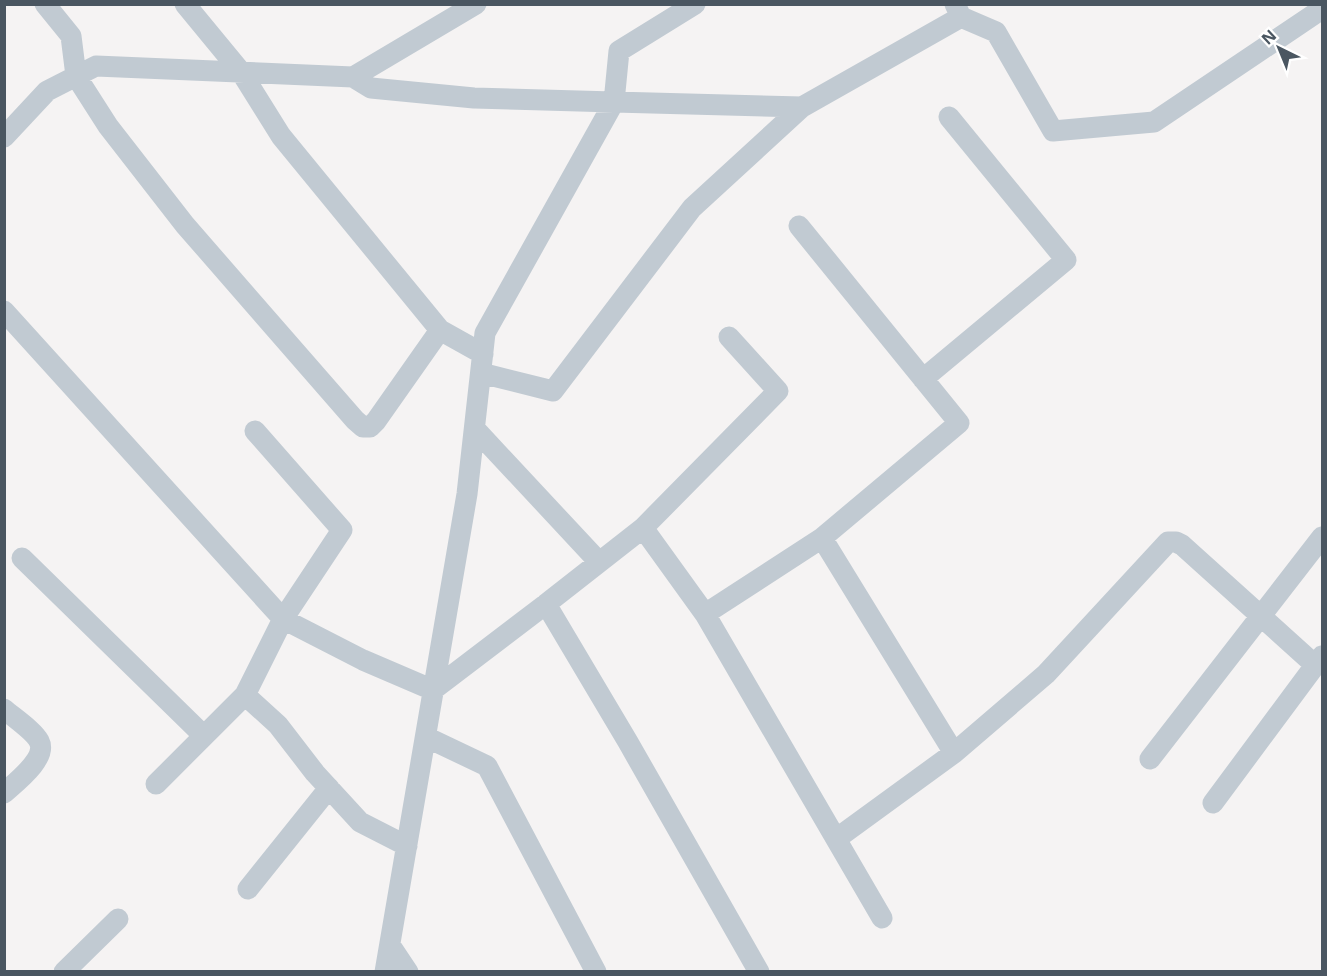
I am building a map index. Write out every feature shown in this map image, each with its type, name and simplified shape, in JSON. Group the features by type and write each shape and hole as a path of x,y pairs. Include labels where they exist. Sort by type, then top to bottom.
{"street":[{"path":"45,4 71,36 76,76 108,126 185,225 363,427 370,426 376,421 440,330"},
{"path":"185,4 242,72 280,136 440,330 482,363 553,391 692,208 802,106 958,11 996,32 1053,131 1154,122 1323,9"},
{"path":"353,77 476,4"},
{"path":"385,972 468,494 485,333 614,102 619,51 695,4"},
{"path":"4,137 47,91 96,66 353,77 371,88 474,98 802,106"},
{"path":"923,379 1066,261 949,117"},
{"path":"705,614 822,538 958,423 799,226"},
{"path":"4,311 283,619 363,660 434,690"},
{"path":"434,690 643,528 778,391 729,337"},
{"path":"475,429 599,562"},
{"path":"156,784 245,695 283,619 342,530 255,431"},
{"path":"643,528 705,614 882,918"},
{"path":"1150,759 1323,537"},
{"path":"822,538 954,753"},
{"path":"836,839 954,753 1046,674 1168,542 1182,545 1261,616 1319,660 1213,803"},
{"path":"22,558 204,736"},
{"path":"546,604 628,742 759,972"},
{"path":"245,695 278,725 360,822 407,846"},
{"path":"4,709 39,742 42,752 38,760 4,793"},
{"path":"426,737 487,766 596,972"},
{"path":"248,889 329,788"},
{"path":"64,972 118,919"},
{"path":"390,945 408,972"}]}
